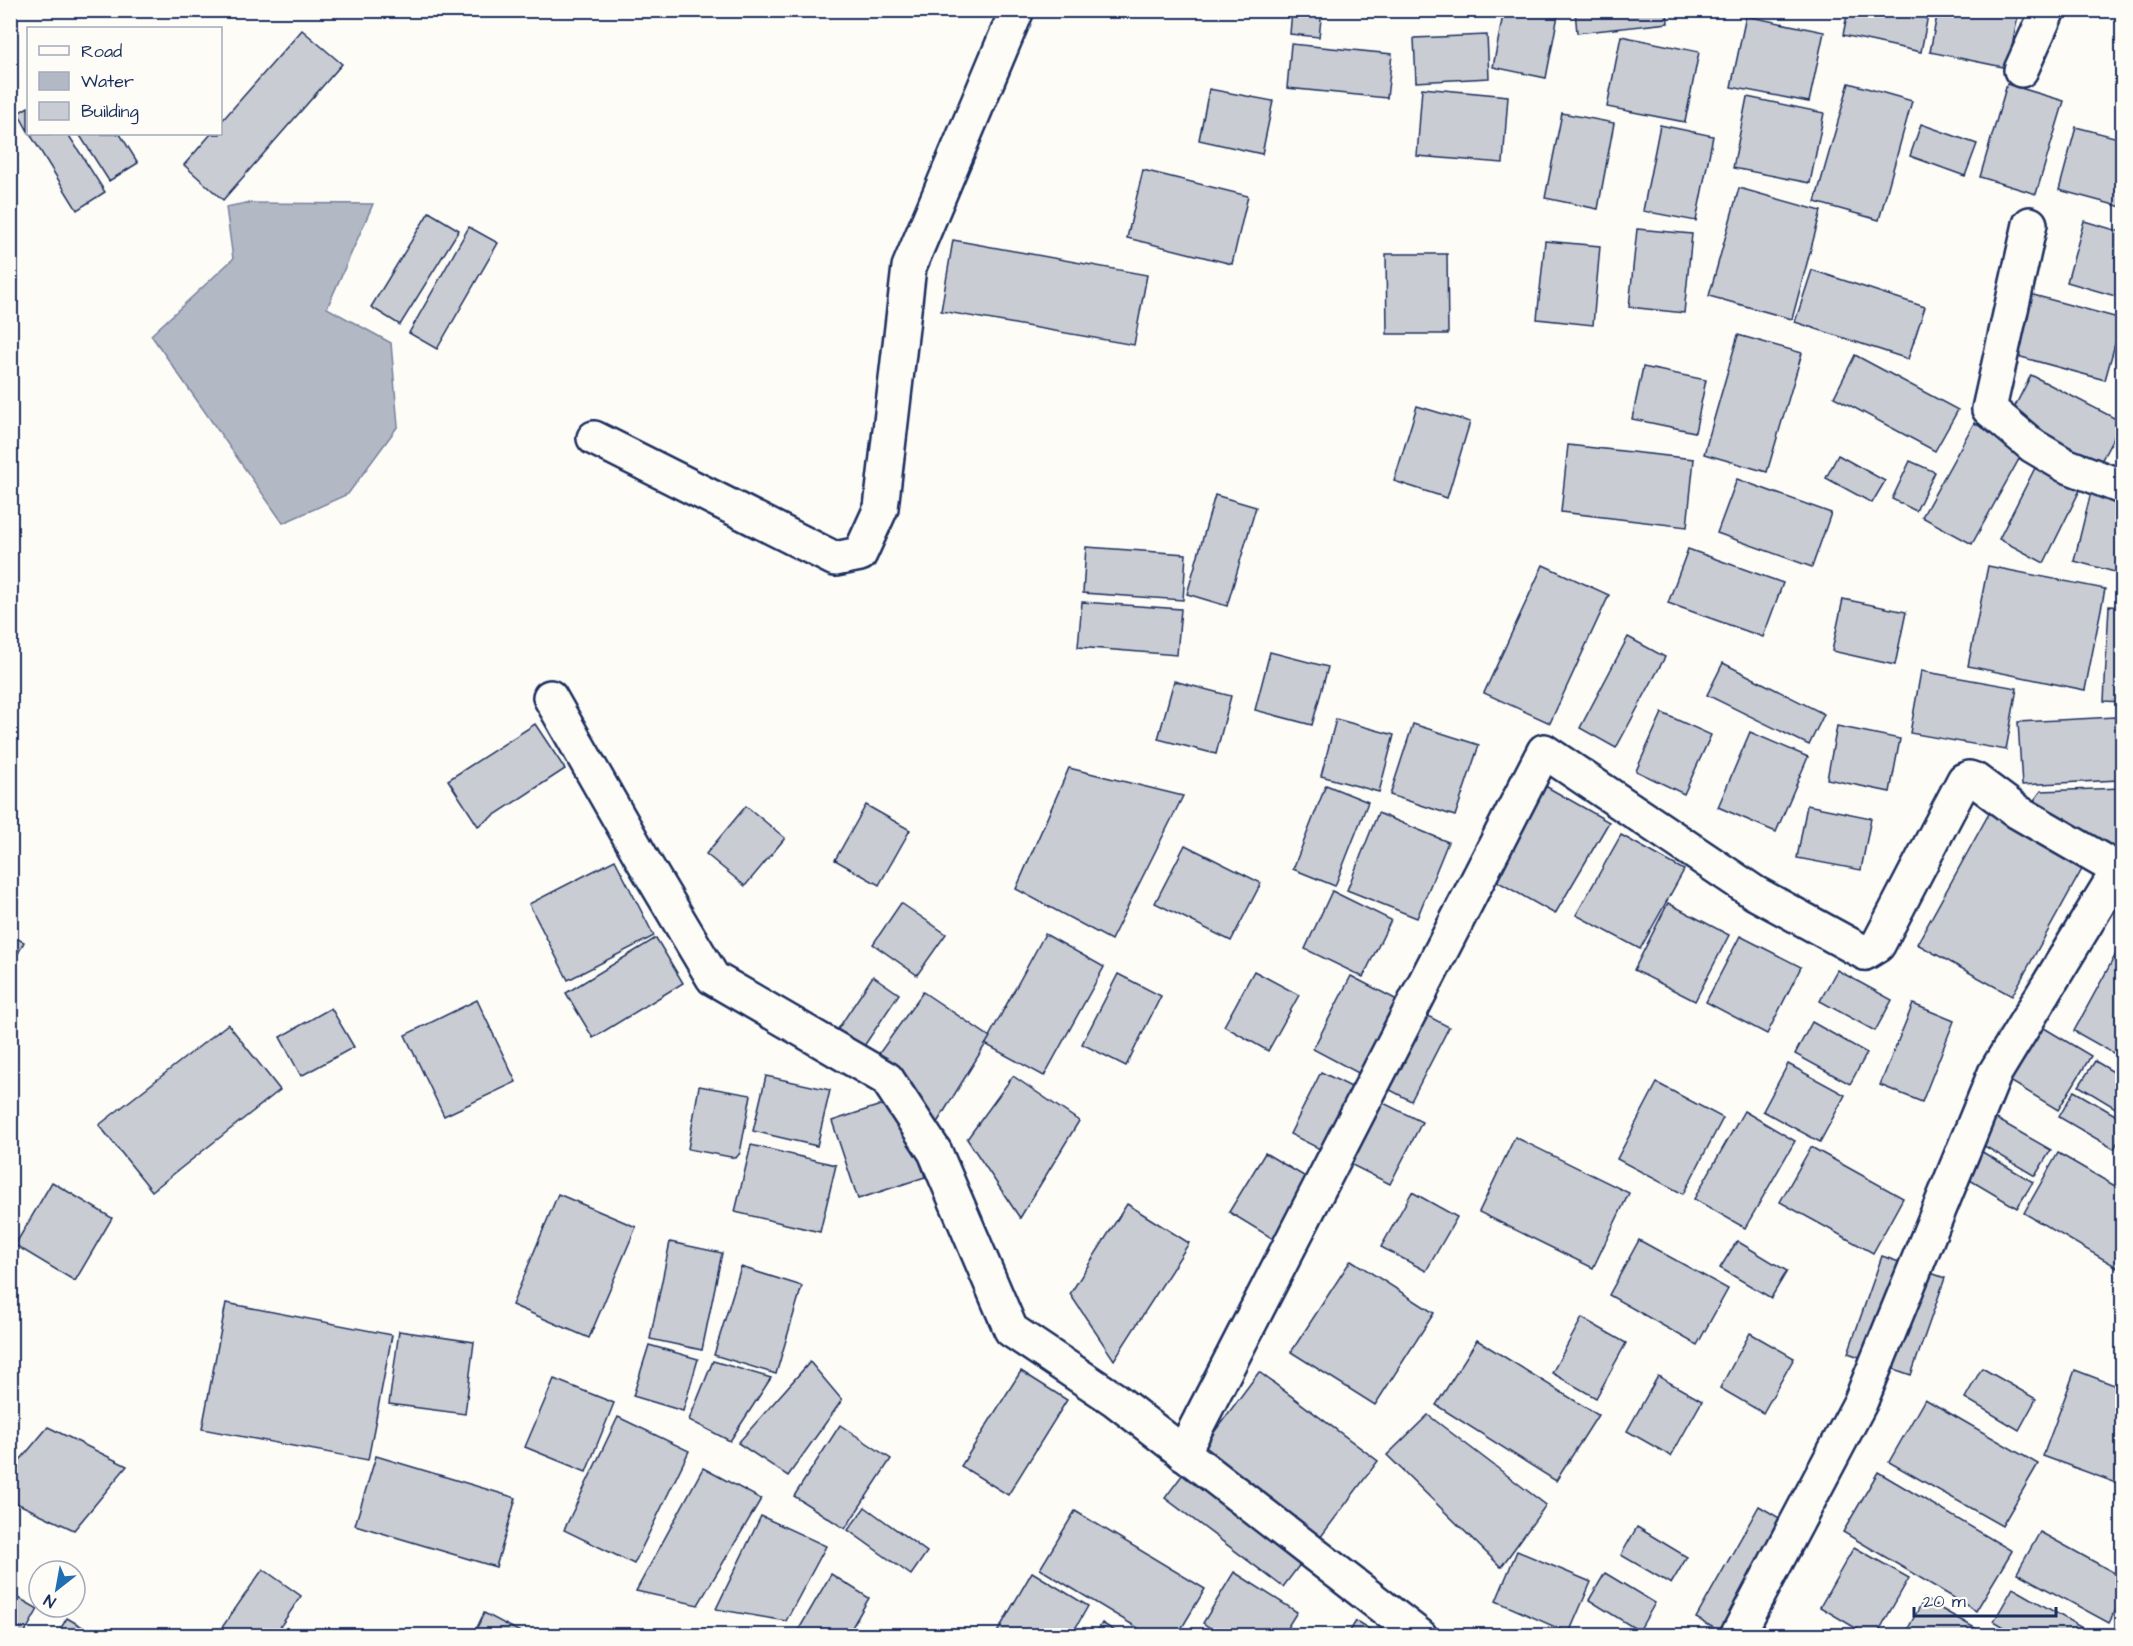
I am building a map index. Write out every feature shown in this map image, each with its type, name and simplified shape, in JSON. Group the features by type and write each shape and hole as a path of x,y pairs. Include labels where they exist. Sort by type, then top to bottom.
{"street":[{"path":"594,438 835,559 860,554 881,508 909,267 1017,10"},
{"path":"2021,69 2048,10"},
{"path":"2030,224 1989,409 2033,446 2064,465 2122,487"},
{"path":"549,697 714,978 887,1079 935,1152 1011,1330 1114,1399 1420,1635"},
{"path":"1184,1453 1545,751 1755,893 1865,953 1878,945 1964,780 1969,778 2018,812 2121,870 1995,1073 1860,1403 1737,1635"}],"water":[{"path":"246,203 373,204 327,308 391,343 398,426 348,494 283,523 151,335 233,259 226,207"}],"building":[{"path":"1292,10 1322,10 1319,37 1290,34"},
{"path":"1504,10 1559,10 1546,78 1493,67"},
{"path":"1575,10 1667,10 1668,23 1577,33"},
{"path":"1848,10 1929,10 1921,52 1843,35"},
{"path":"1938,10 2019,10 2008,68 1930,52"},
{"path":"1746,16 1824,32 1809,102 1731,87"},
{"path":"302,30 342,64 223,200 184,165 210,135 222,135 222,121"},
{"path":"1487,35 1489,78 1416,82 1414,38"},
{"path":"1621,36 1699,52 1685,122 1607,107"},
{"path":"1291,44 1392,54 1387,98 1287,88"},
{"path":"1849,83 1912,101 1879,220 1815,202"},
{"path":"2007,84 2064,101 2036,194 1980,177"},
{"path":"1422,88 1508,96 1503,163 1417,156"},
{"path":"1209,89 1273,101 1262,154 1199,140"},
{"path":"1747,97 1824,113 1810,183 1733,168"},
{"path":"27,108 27,129 18,113"},
{"path":"1562,113 1614,123 1598,209 1545,198"},
{"path":"1921,124 1977,144 1965,176 1910,156"},
{"path":"1660,125 1713,136 1696,221 1643,211"},
{"path":"2076,127 2122,139 2122,207 2059,190"},
{"path":"31,135 69,135 105,192 77,210"},
{"path":"80,135 121,135 138,163 109,181"},
{"path":"1143,170 1248,196 1232,264 1127,238"},
{"path":"1739,188 1821,211 1792,319 1709,296"},
{"path":"429,212 459,230 400,325 371,307"},
{"path":"2084,221 2122,232 2122,298 2067,282"},
{"path":"469,227 498,243 437,349 409,333"},
{"path":"1637,229 1692,234 1684,313 1629,307"},
{"path":"953,240 1147,275 1134,345 941,311"},
{"path":"1545,241 1600,246 1593,325 1537,319"},
{"path":"1386,254 1447,254 1448,334 1387,334"},
{"path":"1812,270 1925,307 1908,359 1795,322"},
{"path":"2026,293 2122,319 2105,380 2010,354"},
{"path":"1738,335 1802,353 1767,472 1704,454"},
{"path":"1855,355 1958,410 1935,451 1834,397"},
{"path":"1643,367 1706,380 1695,432 1632,419"},
{"path":"2031,375 2122,422 2099,465 2009,418"},
{"path":"1417,406 1470,422 1447,498 1394,481"},
{"path":"1974,423 2024,450 1972,544 1922,517"},
{"path":"1568,445 1694,459 1687,527 1561,512"},
{"path":"1838,455 1885,481 1872,503 1826,478"},
{"path":"1910,461 1935,472 1916,511 1892,499"},
{"path":"2036,466 2081,488 2044,563 1999,539"},
{"path":"1737,479 1831,513 1812,567 1717,533"},
{"path":"2092,488 2122,496 2122,574 2074,561"},
{"path":"1215,495 1256,507 1227,606 1187,594"},
{"path":"1086,547 1186,554 1183,600 1083,593"},
{"path":"1688,549 1783,583 1763,637 1668,603"},
{"path":"1543,565 1609,595 1550,723 1484,693"},
{"path":"1988,566 2105,589 2085,690 1968,666"},
{"path":"1843,599 1906,612 1895,665 1832,651"},
{"path":"1082,602 1181,609 1177,655 1078,647"},
{"path":"2109,606 2122,607 2122,702 2104,701"},
{"path":"1628,637 1665,657 1616,748 1580,728"},
{"path":"1270,652 1328,667 1312,725 1255,710"},
{"path":"1723,663 1824,714 1809,745 1707,695"},
{"path":"1921,671 2017,688 2006,750 1910,733"},
{"path":"1174,681 1231,696 1216,754 1158,739"},
{"path":"1662,713 1711,735 1684,794 1636,771"},
{"path":"2115,717 2119,780 2022,785 2018,722"},
{"path":"1336,719 1394,735 1379,792 1321,776"},
{"path":"535,724 565,769 478,826 448,780"},
{"path":"1413,724 1479,745 1455,816 1390,795"},
{"path":"1837,726 1900,739 1890,792 1827,779"},
{"path":"1750,732 1808,757 1776,832 1718,807"},
{"path":"1069,768 1183,796 1111,940 1016,889"},
{"path":"1540,783 1609,822 1555,914 1486,875"},
{"path":"1326,785 1368,802 1335,886 1293,869"},
{"path":"2122,788 2122,864 2029,807 2041,791"},
{"path":"866,805 910,830 879,885 835,860"},
{"path":"1807,805 1871,818 1861,870 1797,858"},
{"path":"746,806 785,838 745,886 706,854"},
{"path":"1991,810 2086,862 2012,996 1917,944"},
{"path":"1378,813 1448,842 1417,918 1347,890"},
{"path":"1621,835 1684,870 1640,949 1576,915"},
{"path":"1185,845 1261,883 1231,941 1155,903"},
{"path":"615,860 654,936 568,980 529,904"},
{"path":"1332,891 1391,920 1363,977 1305,949"},
{"path":"901,903 946,934 917,975 873,944"},
{"path":"1668,903 1729,935 1695,1001 1634,970"},
{"path":"1045,934 1104,967 1044,1076 985,1044"},
{"path":"10,935 24,942 10,969"},
{"path":"1740,936 1801,967 1767,1034 1706,1002"},
{"path":"656,938 683,983 593,1038 566,993"},
{"path":"2122,943 2122,1058 2074,1031"},
{"path":"1837,970 1892,1000 1875,1031 1820,1001"},
{"path":"1254,971 1299,995 1268,1051 1224,1026"},
{"path":"1118,974 1161,996 1126,1066 1082,1044"},
{"path":"873,976 899,994 860,1052 834,1035"},
{"path":"1351,976 1449,1027 1411,1101 1313,1049"},
{"path":"923,992 990,1037 930,1134 878,1055"},
{"path":"477,1000 516,1082 444,1116 405,1035"},
{"path":"1913,1004 1954,1021 1922,1102 1880,1085"},
{"path":"331,1008 354,1047 301,1076 280,1037"},
{"path":"1812,1022 1867,1053 1850,1084 1795,1054"},
{"path":"2034,1022 2091,1056 2058,1110 2002,1076"},
{"path":"228,1024 280,1090 152,1191 99,1125"},
{"path":"2095,1061 2122,1077 2122,1112 2079,1086"},
{"path":"1788,1064 1845,1095 1820,1142 1763,1111"},
{"path":"1321,1072 1422,1122 1390,1184 1290,1134"},
{"path":"766,1076 830,1090 817,1146 753,1131"},
{"path":"1013,1076 1079,1121 1020,1218 967,1139"},
{"path":"1657,1083 1723,1118 1683,1194 1617,1159"},
{"path":"699,1086 751,1095 740,1153 736,1158 688,1149"},
{"path":"2074,1091 2122,1119 2122,1134 2114,1149 2059,1117"},
{"path":"899,1099 925,1177 858,1199 832,1121"},
{"path":"1744,1111 1795,1141 1745,1228 1694,1199"},
{"path":"1995,1118 2051,1150 2035,1176 1981,1144"},
{"path":"1515,1137 1629,1193 1593,1268 1479,1212"},
{"path":"751,1145 836,1165 820,1232 735,1212"},
{"path":"1811,1147 1903,1198 1873,1253 1780,1202"},
{"path":"1979,1150 2033,1182 2017,1208 1963,1176"},
{"path":"1265,1153 1336,1195 1300,1255 1229,1212"},
{"path":"2058,1153 2122,1190 2122,1270 2024,1213"},
{"path":"52,1182 112,1218 75,1281 15,1245"},
{"path":"1412,1192 1457,1217 1426,1271 1381,1247"},
{"path":"558,1194 636,1227 589,1338 512,1305"},
{"path":"1127,1204 1189,1243 1114,1360 1070,1294"},
{"path":"1639,1240 1728,1289 1697,1345 1609,1295"},
{"path":"1737,1241 1787,1271 1771,1298 1720,1268"},
{"path":"670,1242 722,1253 702,1350 650,1339"},
{"path":"1882,1256 1945,1278 1911,1375 1848,1353"},
{"path":"1351,1260 1434,1313 1375,1405 1291,1352"},
{"path":"741,1267 802,1286 776,1374 714,1355"},
{"path":"226,1303 392,1335 368,1460 202,1429"},
{"path":"1582,1318 1626,1343 1596,1398 1552,1373"},
{"path":"399,1331 474,1342 465,1414 389,1404"},
{"path":"1750,1333 1794,1358 1763,1413 1720,1388"},
{"path":"1477,1340 1598,1415 1556,1481 1436,1405"},
{"path":"649,1345 698,1359 683,1411 633,1396"},
{"path":"713,1361 771,1378 730,1441 689,1420"},
{"path":"810,1362 842,1400 788,1476 738,1443"},
{"path":"1982,1368 2036,1399 2019,1430 1965,1398"},
{"path":"2075,1370 2122,1388 2122,1485 2043,1456"},
{"path":"1021,1371 1067,1400 1008,1495 961,1466"},
{"path":"1259,1372 1378,1461 1283,1587 1165,1498"},
{"path":"1658,1376 1702,1401 1671,1456 1627,1431"},
{"path":"554,1379 614,1403 586,1472 525,1447"},
{"path":"1925,1399 2038,1464 2002,1526 1889,1462"},
{"path":"1428,1415 1546,1505 1501,1567 1387,1455"},
{"path":"618,1417 689,1451 634,1564 564,1530"},
{"path":"840,1425 891,1459 845,1529 794,1496"},
{"path":"48,1427 127,1466 74,1530 10,1500 10,1472"},
{"path":"376,1456 516,1498 496,1567 355,1525"},
{"path":"703,1468 761,1499 698,1605 636,1591"},
{"path":"1878,1472 2012,1551 1976,1611 1843,1532"},
{"path":"1759,1506 1803,1532 1728,1636 1696,1618"},
{"path":"865,1507 927,1552 911,1575 848,1530"},
{"path":"1075,1511 1205,1589 1177,1636 1151,1636 1040,1569"},
{"path":"761,1516 826,1546 786,1621 716,1609"},
{"path":"1637,1527 1687,1557 1671,1584 1621,1555"},
{"path":"2040,1532 2122,1577 2122,1598 2109,1623 2017,1573"},
{"path":"1854,1547 1909,1578 1876,1636 1869,1636 1820,1607"},
{"path":"1517,1551 1591,1582 1569,1633 1496,1601"},
{"path":"263,1569 301,1596 274,1636 216,1636"},
{"path":"1032,1572 1088,1606 1071,1636 995,1636"},
{"path":"1234,1572 1297,1612 1282,1636 1222,1636 1203,1623"},
{"path":"1605,1573 1655,1603 1639,1631 1589,1600"},
{"path":"831,1574 869,1598 847,1636 795,1636"},
{"path":"2013,1588 2096,1636 2019,1636 1994,1621"},
{"path":"10,1593 27,1603 27,1619 32,1619 23,1636 10,1636"},
{"path":"1924,1599 1987,1635 1904,1636"},
{"path":"484,1613 528,1636 473,1636"},
{"path":"66,1619 69,1619 98,1636 56,1636"},
{"path":"1356,1621 1381,1636 1347,1636"},
{"path":"1102,1623 1123,1636 1094,1636"}]}
